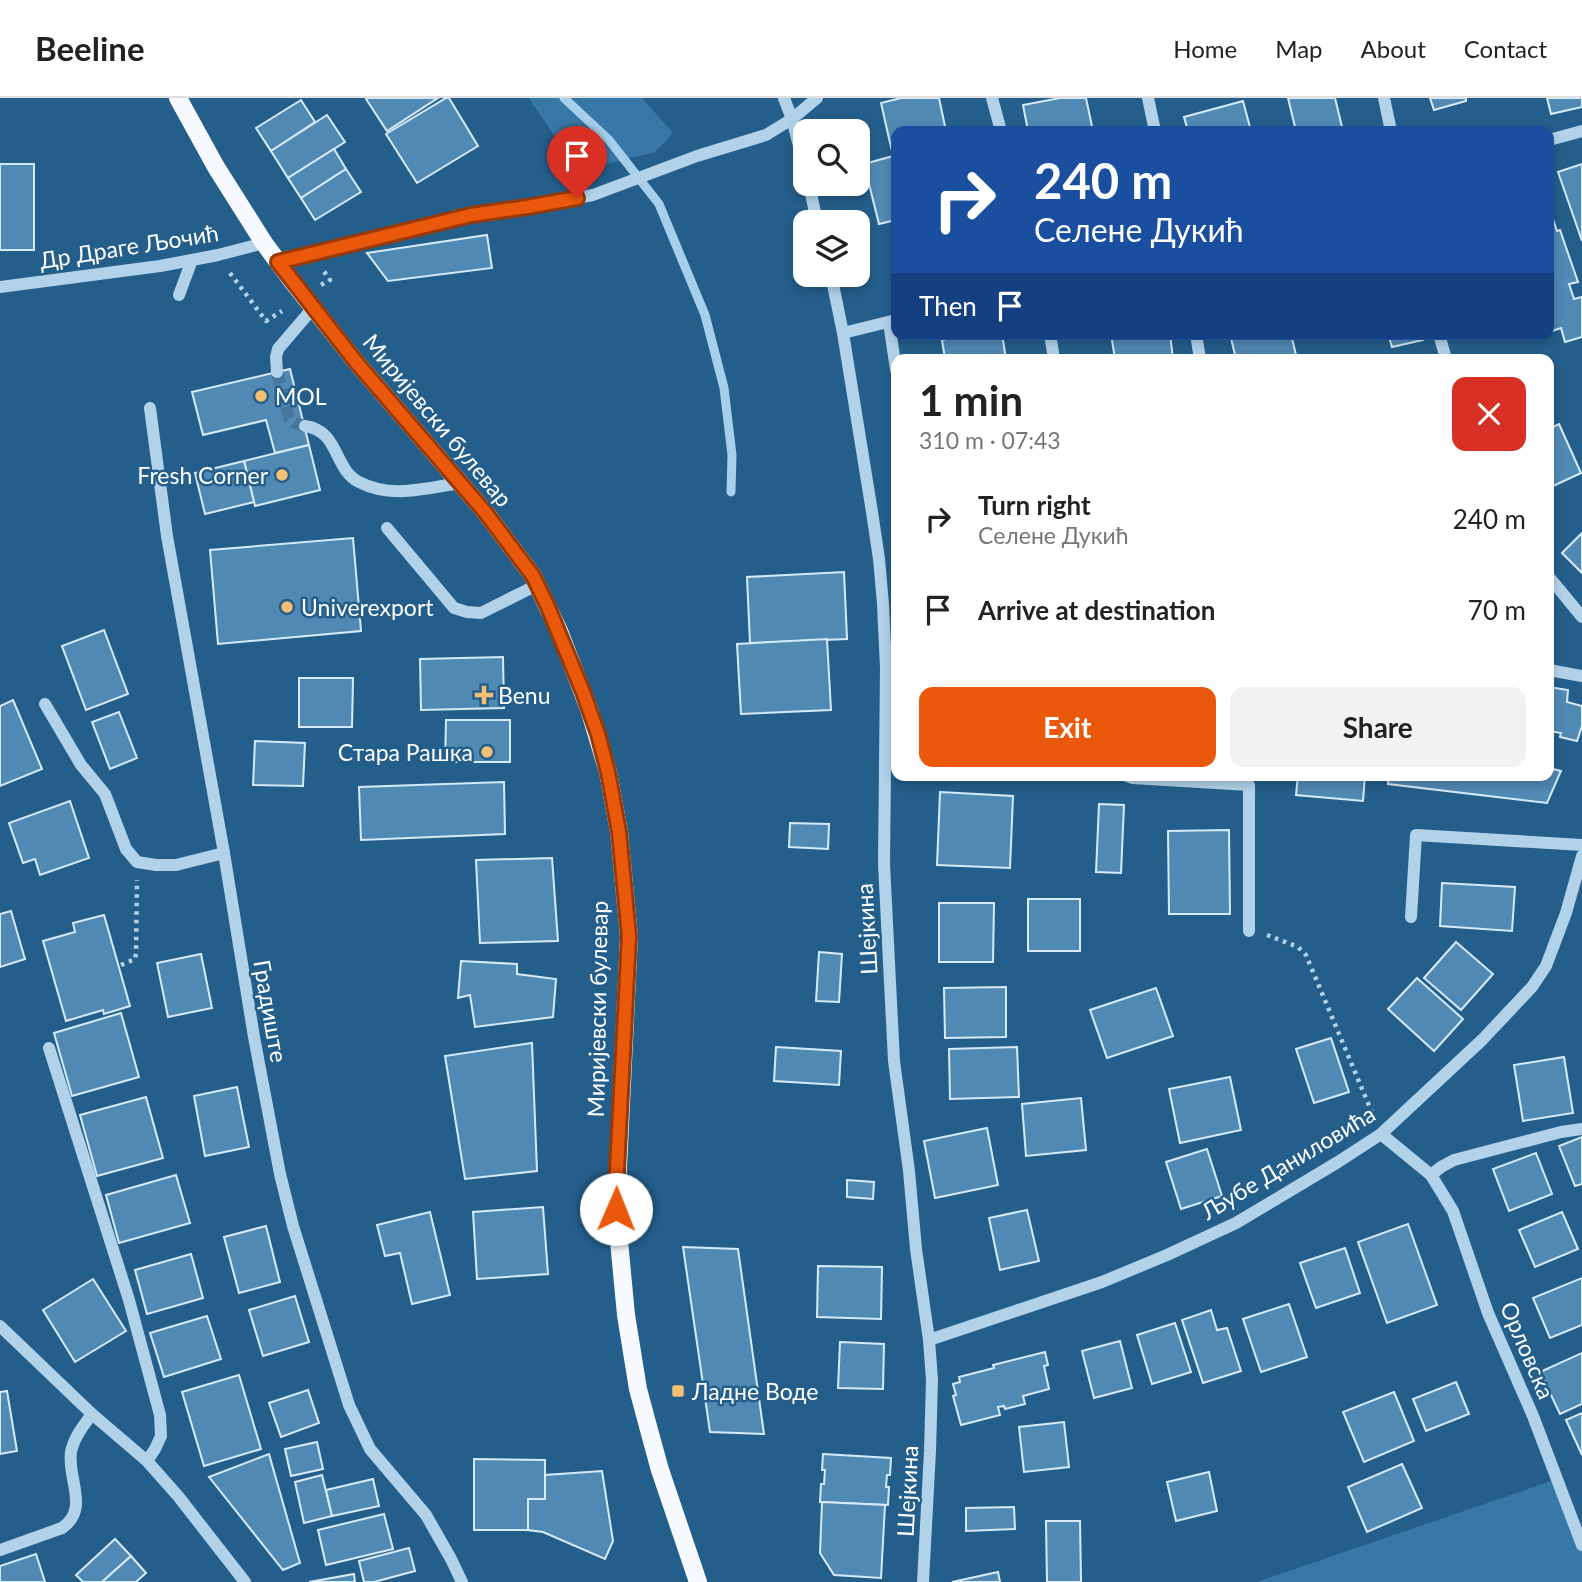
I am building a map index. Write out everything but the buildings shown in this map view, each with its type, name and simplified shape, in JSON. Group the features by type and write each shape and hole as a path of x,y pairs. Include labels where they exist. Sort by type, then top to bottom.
{"main road":[{"name":"Миријевски булевар","path":"178,98 216,167 278,262 356,362 485,512 537,585 577,675 598,734 619,832 629,936 616,1209 625,1315 638,1389 649,1430 698,1582"}],"street":[{"path":"783,98 793,123"},
{"path":"278,262 471,215 593,195 727,146 758,138 792,119 817,98"},
{"path":"992,98 1000,126"},
{"path":"1148,98 1154,126"},
{"path":"1384,98 1390,126"},
{"path":"1554,139 1582,131"},
{"name":"Др Драге Љочић","path":"0,287 160,266 264,243"},
{"path":"179,295 192,260"},
{"name":"Шејкина","path":"833,287 879,559 883,604 886,668 884,864 894,1061 932,1380 923,1582"},
{"path":"277,372 278,349 313,307"},
{"path":"843,333 891,321"},
{"name":"Градиште","path":"150,408 167,536 280,1174 311,1286 349,1405 370,1449 426,1515 462,1582"},
{"path":"305,426 323,433 334,446 342,466 356,481 375,488 399,493 460,482"},
{"path":"387,528 454,608 481,613 537,585"},
{"path":"1554,583 1582,617"},
{"path":"1554,671 1582,676"},
{"path":"45,704 81,765 105,794 126,849 137,862 176,865 224,853"},
{"path":"1182,781 1249,785 1249,931"},
{"path":"1411,917 1416,835 1582,845"},
{"name":"Љубе Даниловића","path":"929,1340 1102,1282 1167,1255 1236,1223 1381,1134 1482,1040 1532,987 1546,966 1566,914 1582,856"},
{"path":"49,1048 129,1300 157,1402 161,1436 147,1461"},
{"path":"1430,1175 1454,1160 1582,1129"},
{"name":"Орловска","path":"1381,1134 1430,1175 1453,1211 1488,1313 1533,1416 1582,1545"},
{"path":"0,1326 147,1461 245,1582"},
{"path":"0,1550 70,1523 77,1504 71,1454 77,1436 92,1413"}],"path":[{"path":"121,965 135,959 136,953 137,862"},
{"path":"1249,931 1298,947 1306,955 1381,1134"}],"shaded area":[{"path":"529,98 642,98 673,133 655,152 578,171"},
{"path":"1557,1479 1582,1545 1582,1582 1257,1582"}],"waterway":[{"path":"564,98 609,140 659,204 705,315 724,388 732,455 731,492"}],"tunnel":[{"path":"277,372 289,418 305,426"}],"place":[{"name":"MOL","path":"261,396"},
{"name":"Fresh Corner","path":"282,475"},
{"name":"Univerexport","path":"287,607"},
{"name":"Benu","path":"484,695"},
{"name":"Стара Рашка","path":"487,752"},
{"name":"Ладне Воде","path":"678,1391"}],"route":[{"path":"577,198 471,215 278,262 356,362 485,512 533,576 577,675 608,772 619,832 629,936 616,1209"}]}
